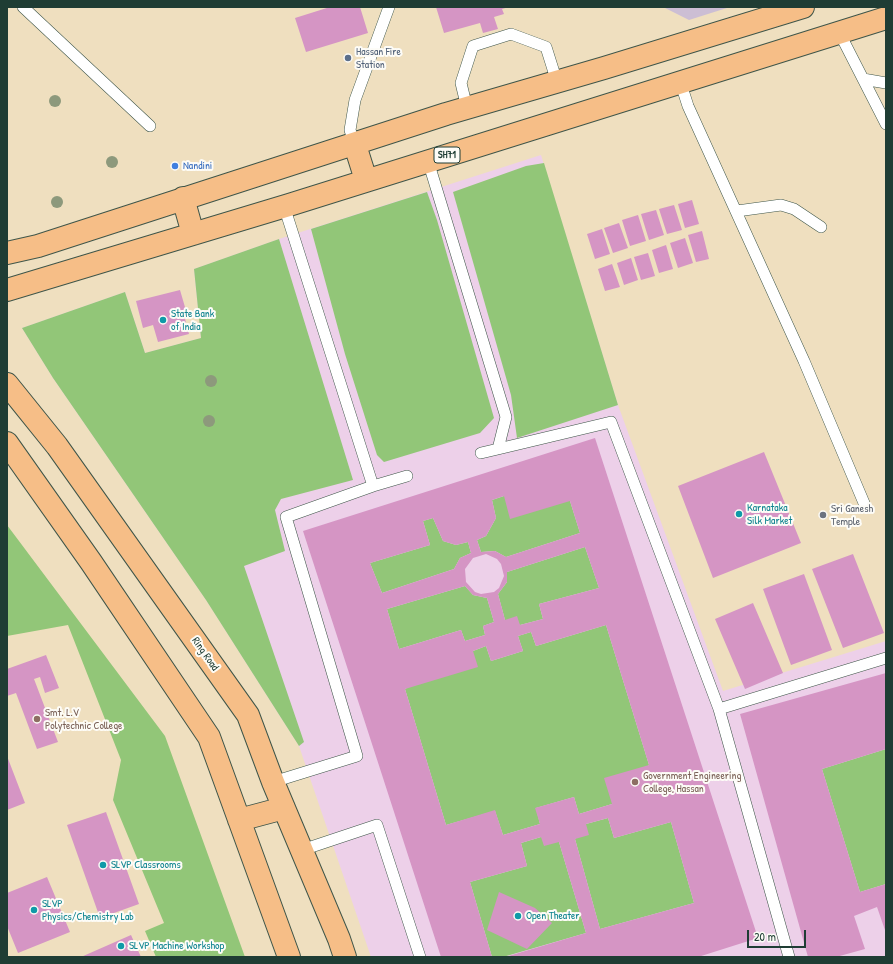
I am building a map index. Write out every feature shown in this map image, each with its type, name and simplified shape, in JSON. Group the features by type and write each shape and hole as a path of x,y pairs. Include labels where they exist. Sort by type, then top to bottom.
{"main road":[{"path":"12,249 355,145 467,108 803,7"},
{"name":"SH71","path":"7,290 284,206 680,81 886,18"},
{"path":"355,145 366,180"},
{"path":"183,198 193,234"},
{"path":"7,303 36,280"},
{"name":"Ring Road","path":"8,383 57,446 248,715 273,782 339,939 345,957"},
{"path":"7,443 91,562 209,737 289,957"},
{"path":"239,820 284,808"}],"lane":[{"path":"23,7 150,126"},
{"path":"355,145 350,130 355,100 389,7"},
{"path":"839,32 886,124"},
{"path":"467,108 461,83 473,46 511,34 546,48 557,82"},
{"path":"863,79 886,83"},
{"path":"680,81 688,106 804,361 864,503"},
{"path":"428,161 506,417 498,449"},
{"path":"737,211 781,205 794,209 821,227"},
{"path":"284,206 372,486"},
{"path":"481,453 611,422 719,709 789,957"},
{"path":"273,782 357,756 286,516 372,486 408,476"},
{"path":"719,709 886,658"},
{"path":"302,850 377,825 420,957"}],"shaded area":[{"path":"663,7 730,7 689,20"},
{"path":"541,155 618,405 723,691 886,641 886,957 371,957 299,746 206,600 53,378 22,328 125,292 145,353 201,338 194,269 279,239"}],"green space":[{"path":"544,163 618,405 517,438 511,395 453,192 526,166"},
{"path":"427,192 437,220 494,418 480,433 384,462 377,455 345,354 311,229"},
{"path":"279,239 353,480 281,499 275,510 285,551 244,566 304,742 299,746 206,600 53,378 22,328 125,292 145,353 201,338 194,269"},
{"path":"504,496 570,501 580,533 506,557 495,551 481,552 477,540 486,536 496,518 492,500"},
{"path":"433,518 443,541 456,545 468,542 471,553 460,558 454,569 382,593 370,563 430,545 423,521"},
{"path":"7,525 165,736 245,957 156,957 145,931 164,923 113,800 121,760 68,625 7,636"},
{"path":"585,547 599,588 539,604 543,619 520,625 505,620 498,594 507,582 507,572"},
{"path":"465,586 473,595 487,598 494,622 483,626 485,635 465,641 461,630 399,649 387,609"},
{"path":"606,625 649,765 612,804 579,814 574,797 536,808 540,824 503,835 495,811 446,825 405,689 473,651 486,646 491,661 523,651 518,636 531,632 536,646"},
{"path":"886,749 886,884 860,892 822,769"},
{"path":"608,818 614,838 671,822 694,903 600,929 575,839 586,824"},
{"path":"541,837 559,842 586,933 503,957 492,957 470,882 527,866 521,843"}],"building":[{"path":"330,7 360,7 368,33 306,52 295,18"},
{"path":"436,7 509,7 502,9 504,14 494,17 498,29 483,33 480,23 444,33"},
{"path":"692,200 699,224 685,228 678,204"},
{"path":"674,205 682,230 667,234 659,209"},
{"path":"656,210 664,235 649,240 641,214"},
{"path":"638,215 646,241 630,246 622,220"},
{"path":"619,223 628,248 613,253 604,228"},
{"path":"602,229 610,254 595,259 587,234"},
{"path":"702,231 709,259 696,262 688,235"},
{"path":"685,238 693,263 678,268 670,243"},
{"path":"666,245 673,269 659,273 652,250"},
{"path":"648,253 655,276 641,280 634,257"},
{"path":"631,258 638,280 624,285 617,263"},
{"path":"612,264 620,287 605,291 598,269"},
{"name":"State Bank of India","path":"180,290 187,314 184,315 189,334 158,342 153,325 143,328 136,301"},
{"path":"595,438 758,938 698,957 505,957 586,933 559,842 544,846 541,837 521,843 527,866 470,882 492,957 441,957 303,531","holes":["504,496 510,519 570,501 580,533 506,557 495,551 481,552 477,540 486,536 496,518 492,500","433,518 443,541 456,545 468,542 471,553 460,558 454,569 382,593 370,563 430,545 423,521","585,547 599,588 539,604 543,619 520,625 517,616 505,620 498,594 507,582 507,572","486,554 497,559 501,564 504,576 499,588 494,592 481,594 475,592 466,582 465,569 473,558","465,586 473,595 487,598 494,622 483,626 485,635 465,641 461,630 399,649 387,609","606,625 649,765 604,778 612,804 579,814 574,797 535,808 540,824 503,835 495,810 446,825 405,689 478,667 473,651 486,646 491,661 523,651 518,636 531,632 536,646","608,818 614,838 671,822 694,903 600,929 575,839 589,835 586,824"]},
{"name":"Karnataka Silk Market","path":"764,452 801,543 713,578 678,486"},
{"path":"853,554 884,633 843,648 812,569"},
{"path":"804,574 832,650 791,665 763,589"},
{"path":"753,603 783,673 745,689 715,619"},
{"name":"Smt. L.V Polytechnic College","path":"46,655 59,688 45,693 40,677 34,679 58,742 37,749 16,693 7,696 7,669"},
{"path":"886,673 886,749 822,769 860,892 886,884 886,933 877,907 854,916 865,949 836,957 808,957 740,714"},
{"path":"7,756 25,803 7,810"},
{"name":"SLVP Classrooms","path":"106,812 139,904 100,918 67,825"},
{"name":"SLVP Physics/Chemistry Lab","path":"47,877 70,932 18,953 7,926 7,893"},
{"name":"Open Theater","path":"499,892 535,908 552,923 527,949 487,930"},
{"name":"SLVP Machine Workshop","path":"131,935 141,957 81,957"}],"place":[{"name":"Hassan Fire Station","path":"348,58"},
{"name":"Nandini","path":"175,166"},
{"name":"State Bank of India","path":"163,320"},
{"name":"Karnataka Silk Market","path":"739,514"},
{"name":"Sri Ganesh Temple","path":"823,515"},
{"name":"Smt. L.V Polytechnic College","path":"37,719"},
{"name":"Government Engineering College, Hassan","path":"635,782"},
{"name":"SLVP Classrooms","path":"103,865"},
{"name":"SLVP Physics/Chemistry Lab","path":"34,910"},
{"name":"Open Theater","path":"518,916"},
{"name":"SLVP Machine Workshop","path":"121,946"}]}
